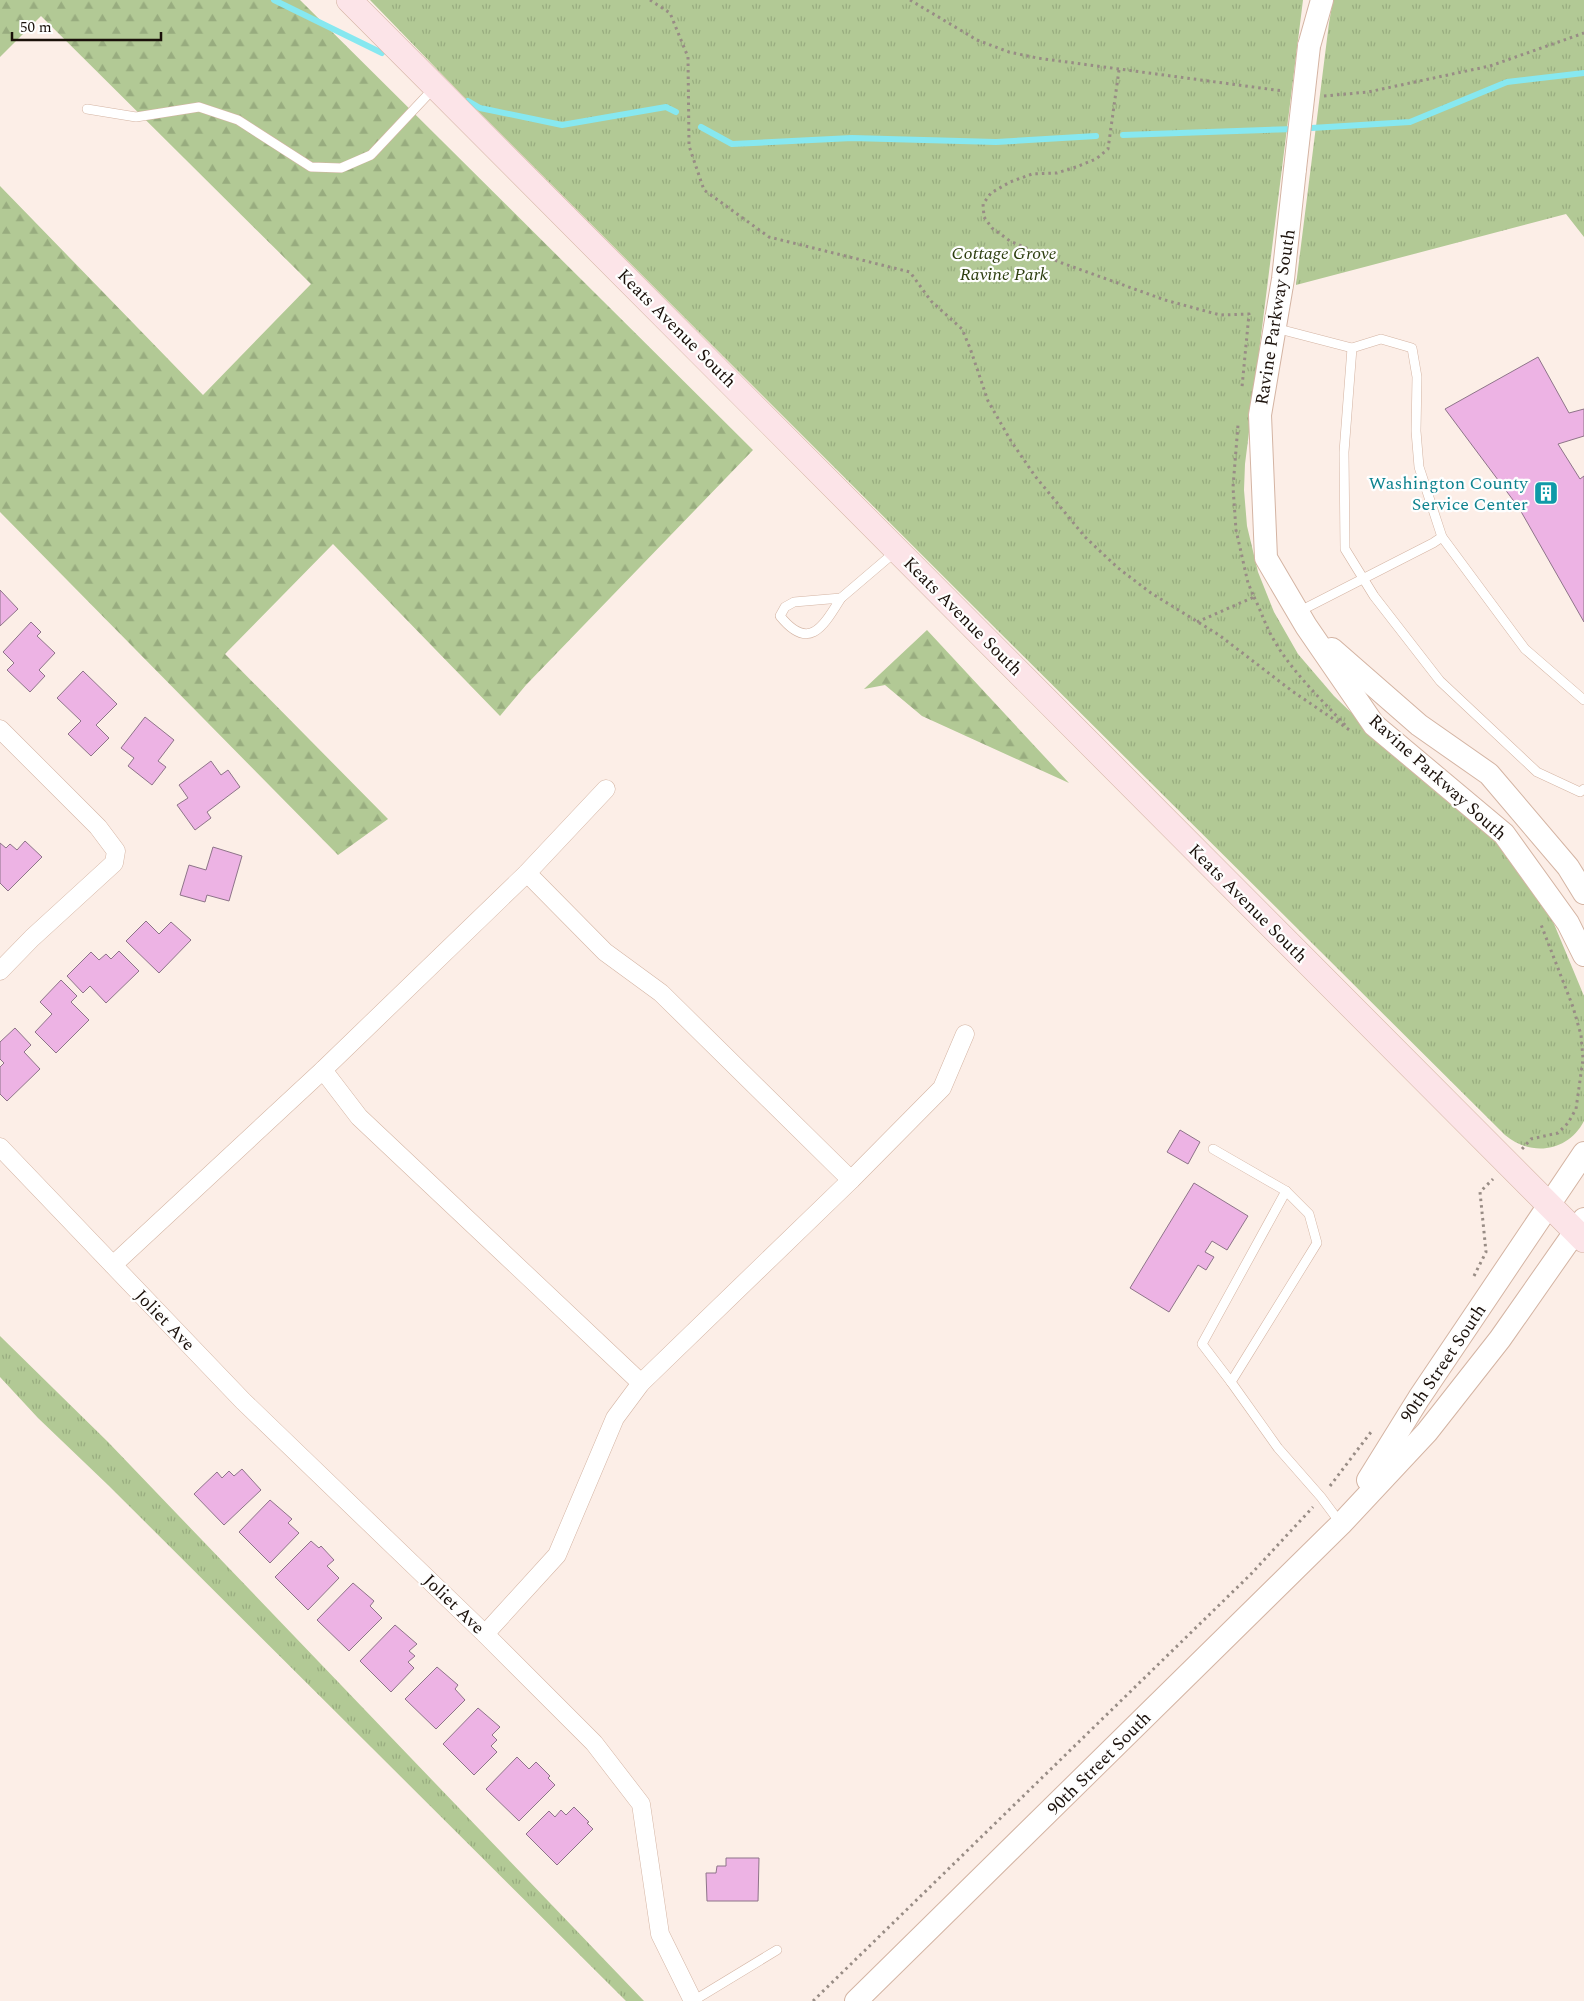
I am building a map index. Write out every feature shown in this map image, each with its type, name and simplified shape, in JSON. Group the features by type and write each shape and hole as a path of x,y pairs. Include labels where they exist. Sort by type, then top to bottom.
{"main road":[{"name":"Keats Avenue South","path":"348,0 1550,1205 1581,1230"}],"street":[{"name":"Ravine Parkway South","path":"1322,0 1309,46 1284,279 1260,415 1266,558 1302,619 1374,725 1504,834 1568,922 1584,954"},
{"name":"Ravine Parkway South","path":"1302,619 1419,724 1489,774 1568,867 1584,893"},
{"path":"0,729 98,827 116,851 114,863 32,938 0,971"},
{"path":"113,1265 323,1070 527,873 606,789"},
{"path":"527,873 605,952 661,993 851,1180"},
{"path":"485,1634 557,1555 615,1418 641,1383 851,1180 942,1088 965,1034"},
{"path":"323,1070 359,1117 641,1383"},
{"name":"Joliet Ave","path":"0,1147 243,1401 485,1634 594,1743 641,1804 660,1934 693,2001"},
{"path":"1550,1205 1584,1154"},
{"name":"90th Street South","path":"1341,1524 1419,1398 1550,1205"},
{"name":"90th Street South","path":"856,2001 1341,1524 1427,1432 1581,1230"}],"lane":[{"path":"87,109 136,117 199,107 238,120 311,167 341,168 371,155 435,87"},
{"path":"1275,328 1352,348 1381,339 1412,348 1416,377 1416,431 1419,467 1442,537 1525,649 1584,700"},
{"path":"1352,348 1344,452 1345,549 1374,596 1440,681 1537,772 1580,792 1584,789"},
{"path":"1302,619 1364,579 1442,537"},
{"path":"840,598 794,602 785,607 780,616 789,628 802,634 812,634 824,625 840,598 897,550"},
{"path":"1213,1149 1286,1191 1309,1214 1317,1242 1231,1382"},
{"path":"1286,1191 1202,1344 1278,1448 1321,1497 1341,1524"},
{"path":"693,2001 777,1950"}],"path":[{"path":"650,0 670,13 688,57 689,146 704,190 769,237 910,272 931,301 962,330 988,401 1020,455 1058,507 1085,537 1118,568 1151,594 1219,635 1292,691 1352,731 1320,698 1286,658 1270,633 1248,583 1236,530 1233,487 1238,419"},
{"path":"910,0 977,40 1009,52 1119,70 1292,92"},
{"path":"1319,96 1368,92 1490,66 1584,33"},
{"path":"1119,70 1108,148 1096,159 1076,167 1057,172 1032,174 1010,182 991,193 984,204 984,217 992,228 1010,240 1062,263 1165,300 1220,315 1249,314 1241,390"},
{"path":"1197,622 1254,597"},
{"path":"1470,1284 1486,1252 1480,1192 1531,1139 1558,1133 1568,1123 1576,1109 1583,1059 1581,1035 1574,1007 1540,921"},
{"path":"813,2001 1251,1574 1298,1525 1353,1458 1375,1426"}],"green space":[{"path":"0,0 300,0 753,450 526,685 500,716 333,544 225,654 388,819 338,855 0,512 0,186 203,395 311,284 41,16 0,57"},
{"name":"Cottage Grove Ravine Park","path":"370,0 1303,0 1245,464 1244,490 1247,526 1258,572 1274,612 1298,654 1334,696 1500,845 1542,895 1584,996 1584,1121 1577,1131 1559,1145 1548,1148 1526,1146 1515,1142 1505,1135 461,94"},
{"path":"1333,0 1584,0 1584,237 1566,214 1296,285"},
{"path":"927,630 1069,783 922,716 885,685 864,689"},
{"path":"0,1336 108,1442 644,2001 626,2001 108,1485 38,1418 0,1377"}],"building":[{"name":"Washington County Service Center","path":"1538,357 1569,413 1584,409 1584,436 1558,444 1580,479 1584,476 1584,622 1519,508 1445,409"},
{"path":"0,590 18,609 0,626"},
{"path":"31,622 41,632 37,636 55,653 39,670 45,676 30,692 7,670 14,663 3,652"},
{"path":"83,671 117,704 96,725 109,738 91,756 68,734 81,721 57,698"},
{"path":"145,717 174,740 158,761 166,767 152,785 128,766 134,758 121,748"},
{"path":"211,761 221,775 228,770 240,787 207,812 211,818 195,830 177,805 188,798 179,785"},
{"path":"25,841 42,857 8,891 0,883 0,843 6,848 10,844 17,850"},
{"path":"213,847 242,856 229,901 207,895 205,902 180,895 189,865 206,870"},
{"path":"146,921 159,934 171,922 191,940 159,973 126,941"},
{"path":"119,951 139,971 106,1003 90,986 83,993 67,976 91,952 99,960 106,954 111,959"},
{"path":"61,980 77,996 71,1002 89,1020 56,1053 35,1032 52,1014 40,1002"},
{"path":"15,1028 31,1045 24,1052 40,1069 7,1101 0,1094 0,1067 4,1063 0,1059 0,1042"},
{"path":"1180,1130 1200,1142 1188,1164 1167,1152"},
{"path":"1194,1183 1248,1216 1227,1250 1212,1241 1205,1252 1214,1257 1206,1270 1198,1265 1169,1312 1130,1288"},
{"path":"242,1469 261,1490 224,1525 194,1494 217,1472 222,1478 229,1471 234,1476"},
{"path":"270,1500 292,1519 288,1523 299,1533 270,1563 239,1532"},
{"path":"311,1541 319,1548 321,1546 334,1560 327,1566 339,1578 308,1610 275,1577"},
{"path":"353,1583 374,1601 370,1606 382,1618 349,1651 317,1620"},
{"path":"395,1625 417,1644 409,1651 415,1656 408,1662 414,1668 391,1692 360,1661"},
{"path":"437,1667 458,1685 455,1689 465,1700 436,1729 405,1699"},
{"path":"478,1708 500,1727 492,1735 497,1740 491,1746 497,1752 474,1775 443,1744"},
{"path":"517,1757 529,1769 536,1762 550,1776 548,1778 555,1785 519,1821 486,1789"},
{"path":"574,1807 589,1822 587,1823 593,1829 557,1865 526,1834 549,1811 555,1817 561,1810 566,1815"},
{"path":"726,1858 759,1858 758,1901 707,1901 706,1873 716,1873 717,1866 726,1866"}],"waterway":[{"path":"274,0 382,53"},
{"path":"1123,135 1295,129 1410,122 1507,82 1584,73"},
{"path":"468,101 480,108 562,125 666,107 676,112"},
{"path":"701,127 732,144 852,138 996,142 1096,136"}],"place":[{"name":"Washington County Service Center","path":"1546,493"}]}
